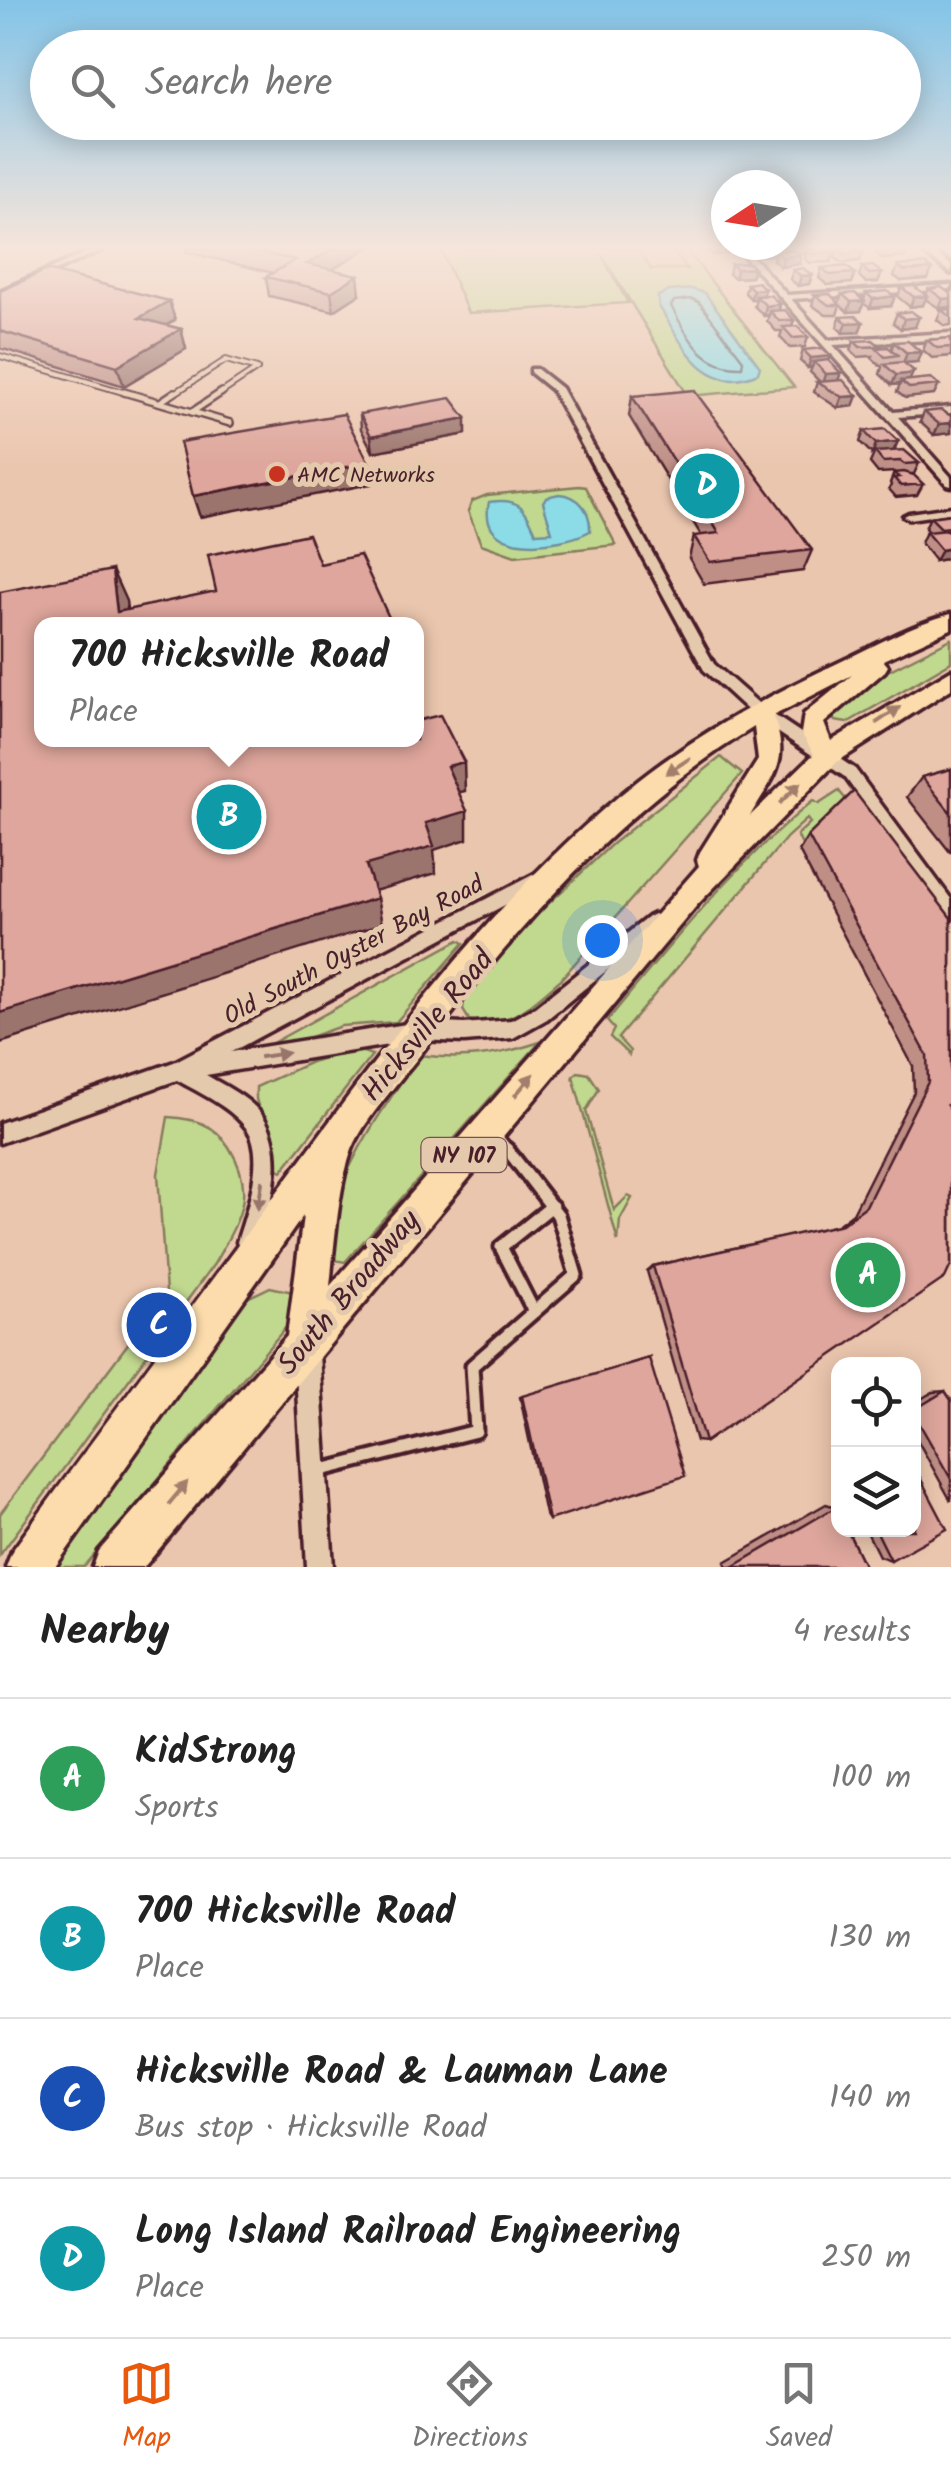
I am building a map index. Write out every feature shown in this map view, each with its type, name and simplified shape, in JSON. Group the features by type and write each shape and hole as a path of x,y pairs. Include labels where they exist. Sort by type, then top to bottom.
{"main road":[{"name":"Hicksville Road","path":"28,1567 340,1136 420,1031 552,872 648,787 760,713 951,621"},
{"path":"828,756 813,733 812,720 913,637"},
{"name":"NY 107","path":"828,756 951,678"},
{"path":"688,895 770,761 769,737 760,713"},
{"name":"South Broadway","path":"115,1567 688,895 828,756"},
{"path":"306,1340 318,1228 340,1136"}],"street":[{"path":"808,321 951,483"},
{"path":"827,342 951,336"},
{"path":"534,371 556,388 709,666 760,713 850,773 951,912"},
{"path":"892,415 951,410"},
{"path":"909,516 951,510"},
{"name":"Old South Oyster Bay Road","path":"0,1133 178,1070 552,872"},
{"name":"Old South Oyster Bay Road","path":"178,1070 420,1031 464,1034 513,1030 541,1014 688,895"},
{"path":"178,1070 211,1089 257,1126 265,1162 260,1206 236,1277"},
{"path":"306,1340 320,1567"}],"lane":[{"path":"0,356 230,423"},
{"path":"160,402 226,360 256,369 192,412"},
{"path":"314,1472 476,1431 472,1366 576,1275 558,1215 508,1146 488,1127"},
{"path":"534,1312 501,1246 552,1206"}],"green space":[{"path":"642,321 742,321 794,387 688,396"},
{"path":"586,487 616,545 515,556 481,544 468,511 472,501 487,495"},
{"path":"951,639 951,662 847,723 832,718 853,693 874,678"},
{"path":"721,757 742,774 560,980 508,1018 469,1020 463,1010 464,1000 532,919 612,844"},
{"path":"839,791 861,818 845,805 802,845 797,835 810,823 807,819 787,837 618,1038 630,1051 629,1055 610,1037 614,1029 607,1021 757,851 813,801 819,804"},
{"path":"459,940 464,943 396,1022 341,1026 279,1048 267,1046"},
{"path":"540,1042 345,1262 334,1260 331,1235 344,1181 373,1126 419,1055 480,1056"},
{"path":"355,1049 372,1055 282,1171 277,1168 256,1099 256,1087 311,1062"},
{"path":"578,1072 589,1074 599,1089 586,1111 614,1210 628,1196 632,1198 620,1220 618,1242 573,1076"},
{"path":"168,1117 203,1124 217,1132 229,1147 242,1179 237,1220 214,1264 0,1555 0,1514 166,1293 158,1174"},
{"path":"270,1287 293,1292 292,1320 84,1567 54,1567 241,1301"}],"water":[{"path":"668,321 726,321 760,367 758,373 739,379 723,378 697,363"},
{"path":"559,494 582,505 590,531 560,541 524,544 495,532 488,520 489,502 508,501 520,506 536,533 552,532 543,502 546,497"}],"building":[{"path":"0,321 151,321 181,329 117,366 0,331"},
{"path":"798,326 808,337 793,338 783,327"},
{"path":"951,338 951,347 937,348 927,340"},
{"path":"873,340 880,346 860,347 854,341"},
{"path":"908,341 921,352 907,353 894,342"},
{"path":"888,347 898,355 885,357 876,348"},
{"path":"823,348 831,356 811,358 803,350"},
{"path":"828,360 841,373 826,374 814,362"},
{"path":"903,362 914,371 896,375 884,364"},
{"path":"931,378 939,385 909,388 901,381"},
{"path":"843,380 857,396 842,397 817,382"},
{"path":"694,390 812,550 710,562 694,536 719,533 632,396"},
{"path":"451,398 466,418 371,436 360,414"},
{"path":"941,410 951,416 951,423 939,424 924,412"},
{"path":"344,414 369,463 193,496 180,442"},
{"path":"885,429 898,441 876,444 864,431"},
{"path":"904,450 919,463 883,462 875,452"},
{"path":"904,472 923,484 901,486 894,473"},
{"path":"951,514 951,527 941,528 930,517"},
{"path":"947,530 951,548 941,550 926,532"},
{"path":"308,534 320,564 360,555 389,617 34,617 34,747 424,747 424,719 440,715 464,762 447,766 467,811 426,823 434,846 366,865 377,898 0,1013 0,592 112,570 117,612 216,591 208,555"},
{"path":"951,769 951,813 922,777"},
{"path":"854,791 951,918 948,1105 951,1265 945,1278 705,1442 653,1266 842,1224 866,1206 928,1082 927,1055 808,836"},
{"path":"649,1358 685,1476 549,1520 522,1396"},
{"path":"945,1391 951,1400 951,1479 921,1426 921,1406"},
{"path":"921,1479 947,1529 891,1560 880,1537 921,1537"},
{"path":"831,1510 831,1537 850,1537 865,1567 733,1567"}],"place":[{"name":"AMC Networks","path":"277,474"},
{"name":"Long Island Railroad Engineering","path":"707,486"},
{"name":"700 Hicksville Road","path":"229,817"},
{"name":"KidStrong","path":"868,1275"},
{"name":"Hicksville Road & Lauman Lane","path":"159,1325"}]}
